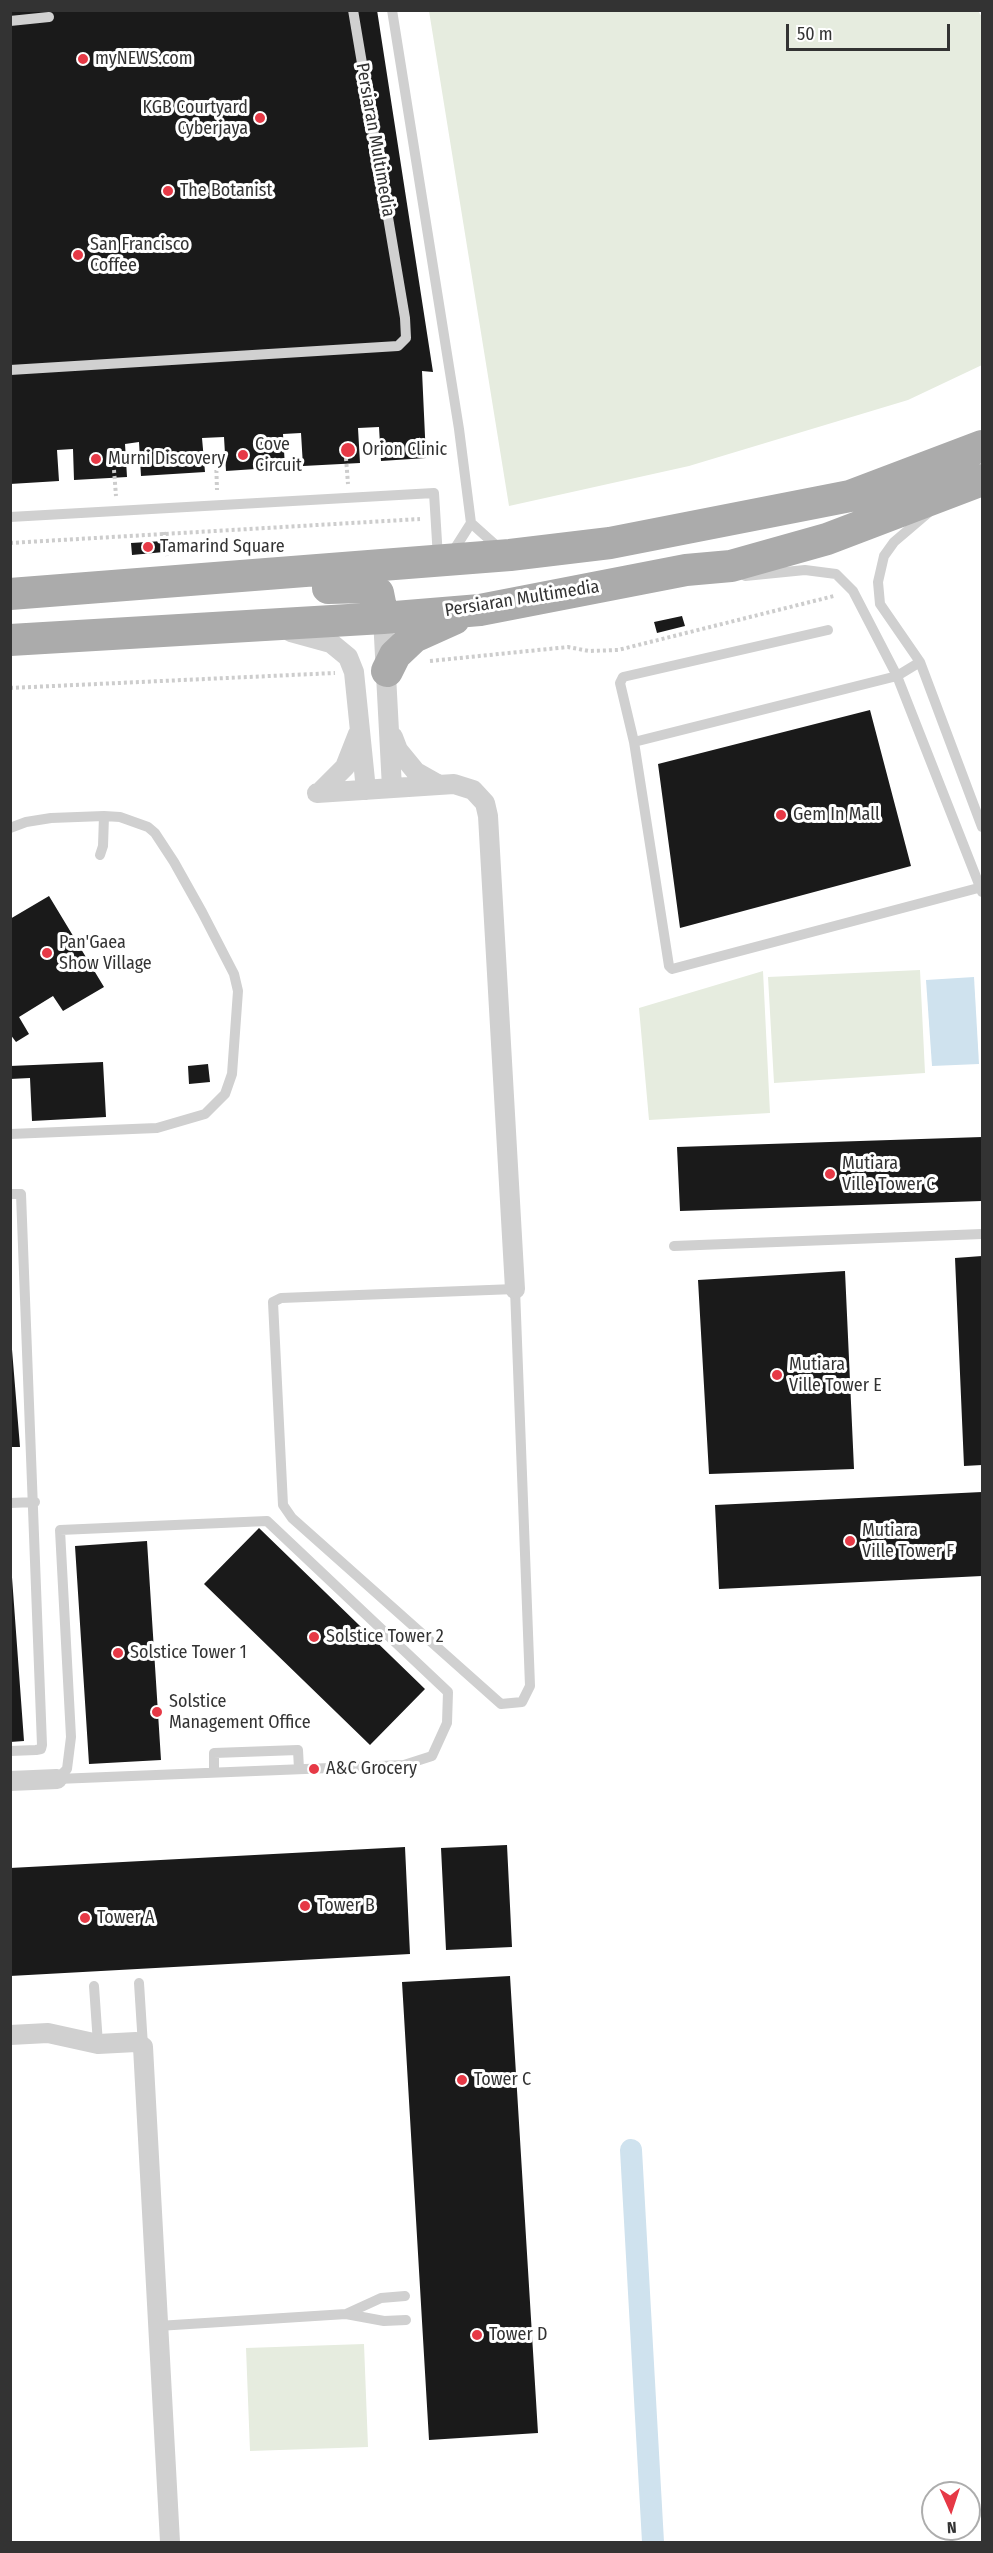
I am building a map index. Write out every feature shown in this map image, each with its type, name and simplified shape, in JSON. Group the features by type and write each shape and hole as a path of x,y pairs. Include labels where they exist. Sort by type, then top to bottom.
{"main road":[{"path":"10,594 510,555 610,543 850,496 982,446"},
{"name":"Persiaran Multimedia","path":"10,640 383,618 480,610 686,570 730,566 827,540 982,481"},
{"path":"233,576 254,586 282,589 369,587 378,593 383,618"},
{"path":"387,671 395,655 414,637 433,627 480,610"}],"street":[{"path":"383,618 392,788"},
{"path":"246,626 300,633 331,643 348,657 354,672 366,790"},
{"path":"359,717 357,739 345,767 318,793 454,784 473,790 485,803 488,816 515,1289"},
{"path":"390,724 398,750 406,762 427,780 439,785"},
{"path":"10,1781 57,1779"},
{"path":"10,2035 48,2033 98,2044 136,2042 143,2047 170,2542"}],"lane":[{"name":"Persiaran Multimedia","path":"10,370 398,346 406,338 405,318 353,10"},
{"path":"392,10 459,429 471,523 493,545 510,555"},
{"path":"10,21 50,17"},
{"path":"982,481 922,517 894,542 884,556 879,570 880,604 920,662 982,827"},
{"path":"10,517 434,493 435,518 442,560"},
{"path":"442,560 471,523"},
{"path":"686,570 698,576 727,578 805,570 836,574 853,591 897,676 982,889 672,969 669,966 634,742 620,683 623,677 828,630"},
{"path":"634,742 897,676 920,662"},
{"path":"10,828 27,822 51,818 104,816 134,821 155,833 202,912 234,974 238,991 232,1074 225,1094 205,1114 157,1128 10,1134"},
{"path":"99,855 103,846 104,816"},
{"path":"10,1194 21,1194 42,1745 41,1749 36,1750 10,1751"},
{"path":"674,1246 982,1234"},
{"path":"515,1289 530,1686 522,1702 501,1704 292,1518 283,1505 273,1302 281,1298 515,1289"},
{"path":"10,1503 34,1502"},
{"path":"267,1521 448,1692 447,1723 432,1756 404,1765 57,1779 67,1769 71,1737 60,1530 267,1521"},
{"path":"214,1772 214,1753 298,1750 299,1768"},
{"path":"139,1983 143,2047"},
{"path":"94,1986 98,2044"},
{"path":"346,2314 381,2298 405,2296"},
{"path":"158,2326 346,2314 384,2321 406,2320"}],"path":[{"path":"216,458 217,505"},
{"path":"346,458 349,498"},
{"path":"114,471 117,511"},
{"path":"10,543 164,532 435,518"},
{"path":"164,532 167,557"},
{"path":"387,671 433,660 500,653 568,647 589,651 618,650 853,591"},
{"path":"10,688 354,672"}],"shaded area":[{"path":"429,11 978,11 982,17 982,365 908,400 689,466 509,506"},
{"path":"920,970 925,1073 774,1083 768,977"},
{"path":"763,971 770,1113 649,1120 639,1008"},
{"path":"364,2344 368,2447 250,2451 246,2348"}],"water":[{"path":"974,977 979,1064 932,1066 926,980"}],"building":[{"path":"10,10 377,10 433,372 422,371 426,458 381,461 379,427 358,428 360,463 303,466 301,433 283,434 285,467 226,471 224,437 202,438 205,472 141,476 139,442 125,444 127,477 74,480 73,449 57,450 59,481 10,484"},
{"path":"163,541 164,552 132,555 131,543"},
{"path":"682,616 685,626 657,633 654,622"},
{"name":"Gem In Mall","path":"870,710 911,866 680,928 658,764"},
{"name":"Pan'Gaea Show Village","path":"49,896 104,987 63,1011 53,996 19,1017 29,1034 16,1042 10,1034 10,919"},
{"path":"103,1062 106,1117 32,1121 30,1078 10,1079 10,1066"},
{"path":"208,1064 210,1082 189,1084 188,1066"},
{"name":"Mutiara Ville Tower C","path":"982,1137 982,1201 680,1211 677,1147"},
{"path":"982,1256 982,1465 964,1466 955,1258"},
{"name":"Mutiara Ville Tower E","path":"845,1271 854,1469 709,1474 698,1280"},
{"path":"10,1325 20,1447 10,1447"},
{"name":"Mutiara Ville Tower F","path":"982,1492 982,1576 719,1589 715,1505"},
{"name":"Solstice Tower 2","path":"259,1528 425,1689 370,1745 204,1584"},
{"name":"Solstice Tower 1","path":"147,1541 161,1760 89,1764 75,1546"},
{"path":"10,1550 24,1741 10,1742"},
{"path":"507,1845 512,1947 446,1950 441,1848"},
{"path":"405,1847 410,1954 10,1976 10,1868"},
{"path":"510,1976 538,2433 429,2440 402,1982"}],"waterway":[{"path":"631,2150 653,2542"}],"place":[{"name":"myNEWS.com","path":"83,59"},
{"name":"KGB Courtyard Cyberjaya","path":"260,118"},
{"name":"The Botanist","path":"168,191"},
{"name":"San Francisco Coffee","path":"78,255"},
{"name":"Orion Clinic","path":"348,450"},
{"name":"Cove Circuit","path":"243,455"},
{"name":"Murni Discovery","path":"96,459"},
{"name":"Tamarind Square","path":"148,547"},
{"name":"Gem In Mall","path":"781,815"},
{"name":"Pan'Gaea Show Village","path":"47,953"},
{"name":"Mutiara Ville Tower C","path":"830,1174"},
{"name":"Mutiara Ville Tower E","path":"777,1375"},
{"name":"Mutiara Ville Tower F","path":"850,1541"},
{"name":"Solstice Tower 2","path":"314,1637"},
{"name":"Solstice Tower 1","path":"118,1653"},
{"name":"Solstice Management Office","path":"157,1712"},
{"name":"A&C Grocery","path":"314,1769"},
{"name":"Tower B","path":"305,1906"},
{"name":"Tower A","path":"85,1918"},
{"name":"Tower C","path":"462,2080"},
{"name":"Tower D","path":"477,2335"}]}
